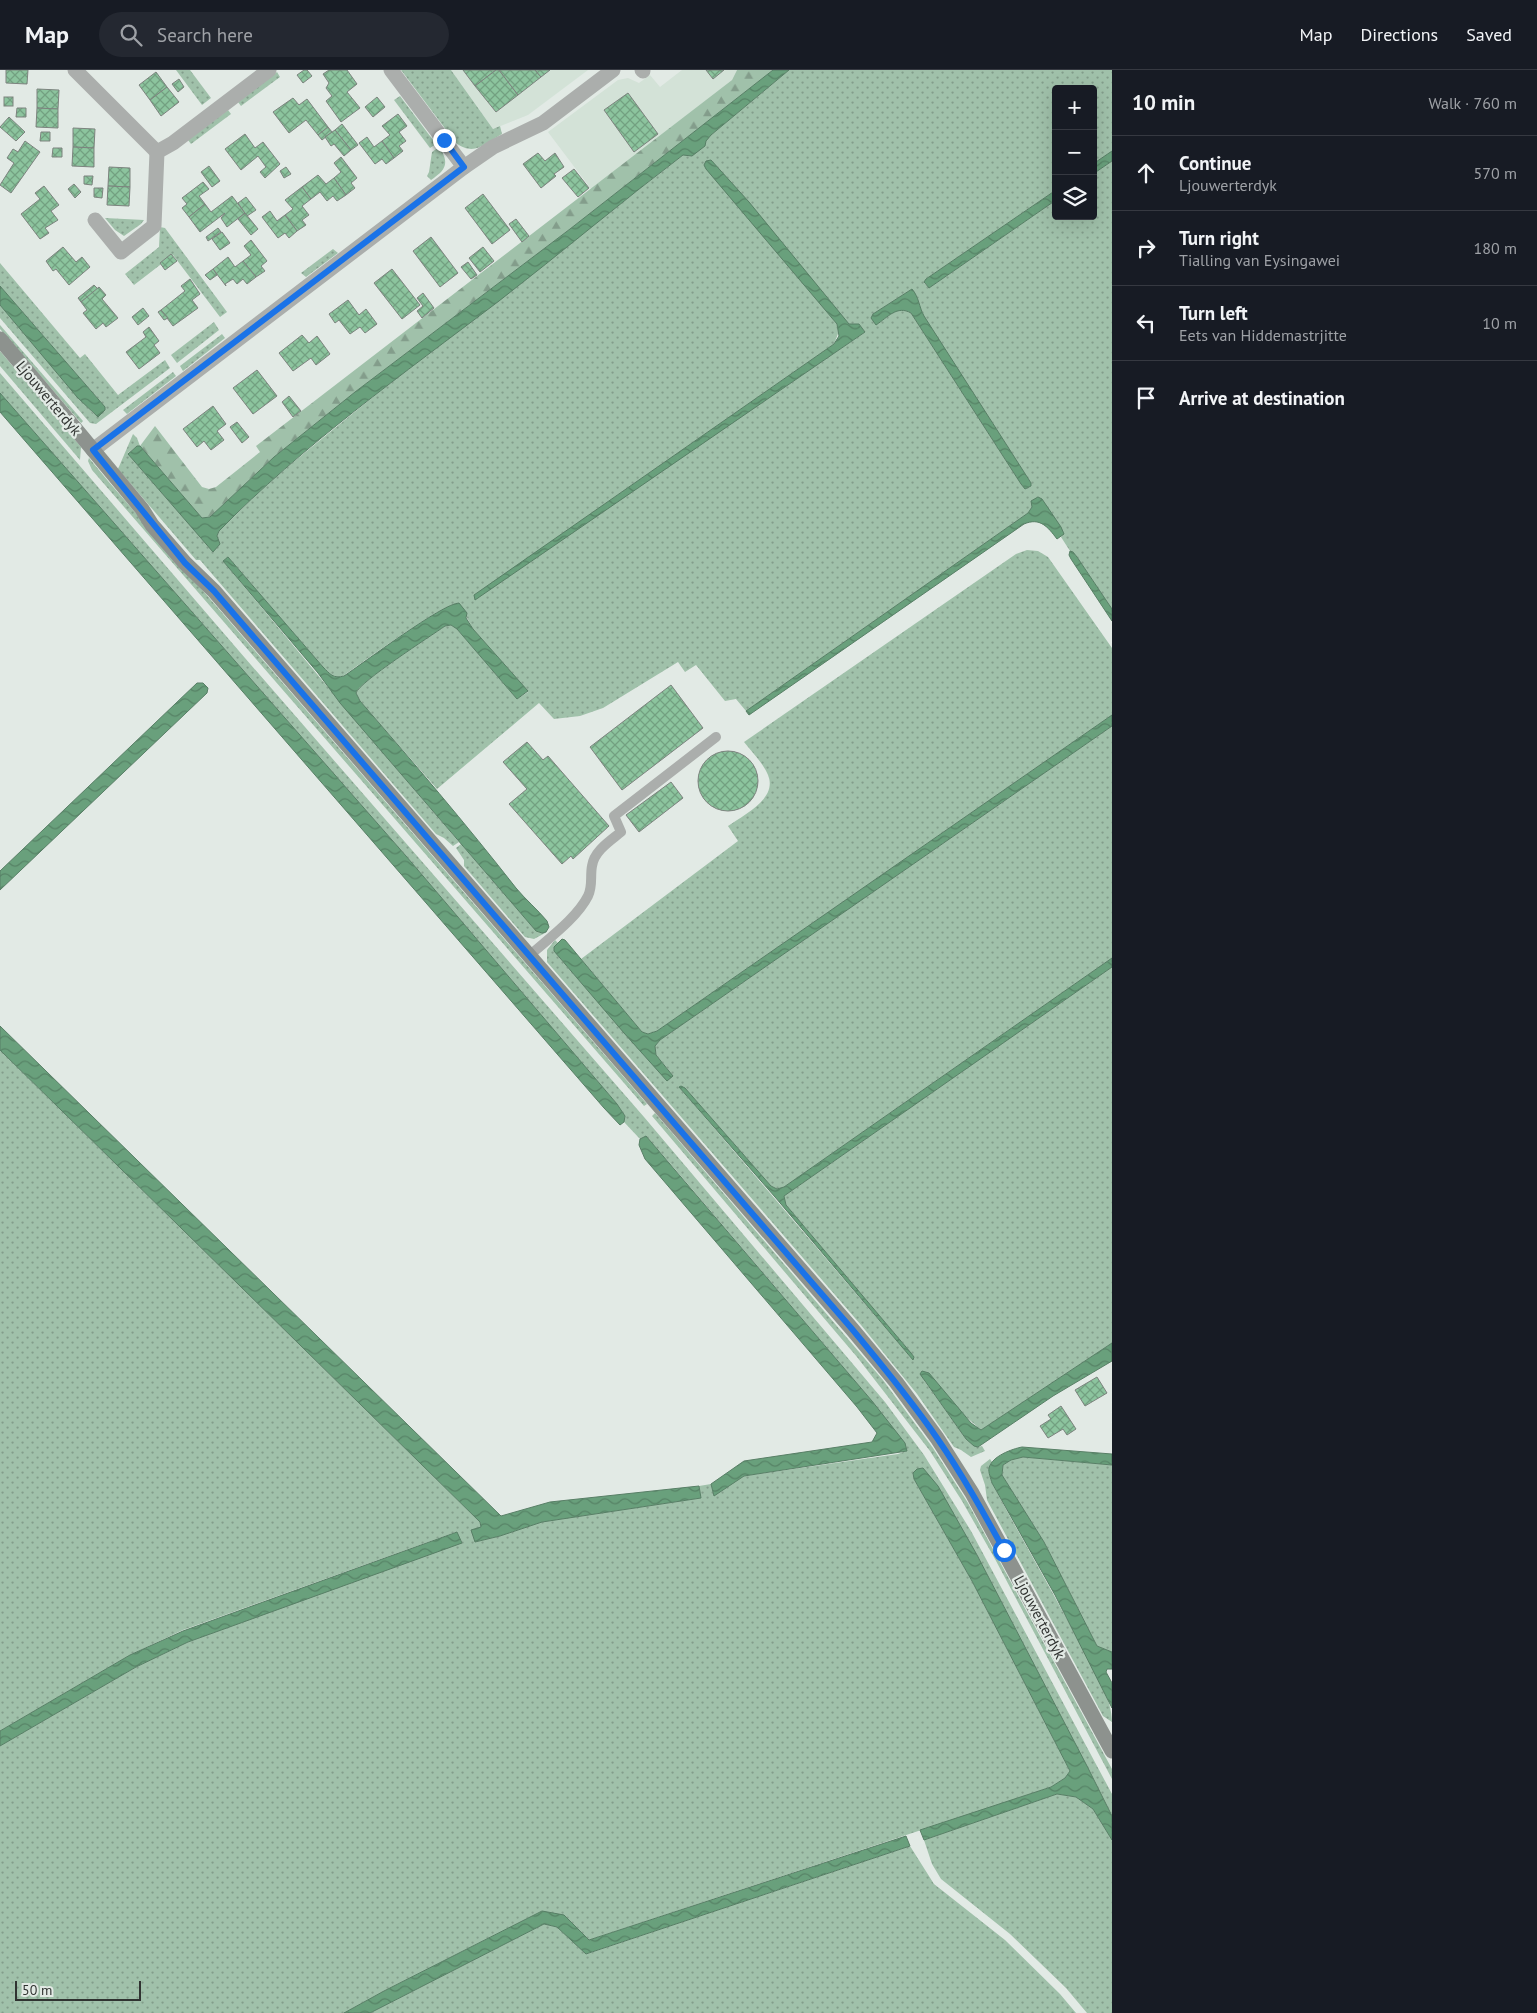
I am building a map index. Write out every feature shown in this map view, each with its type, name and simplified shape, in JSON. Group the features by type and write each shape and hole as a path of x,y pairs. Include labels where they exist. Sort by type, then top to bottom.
{"main road":[{"name":"Ljouwerterdyk","path":"0,340 178,555 214,591 852,1329 914,1406 972,1493 1112,1751"}],"street":[{"path":"75,70 157,152 154,226 121,252 95,220"},
{"path":"157,152 174,143 269,70"},
{"path":"391,70 464,167"},
{"path":"93,450 464,167 493,147 543,123 613,70"}],"lane":[{"path":"529,956 581,908 589,894 592,879 591,866 596,854 621,832 614,816 716,738"}],"shaded area":[{"path":"451,70 588,70 528,115 493,129"},
{"path":"682,70 737,70 732,80 591,189 548,132 618,80 628,78 639,83 650,75 660,87"}],"green space":[{"path":"176,70 190,70 211,98 202,105"},
{"path":"401,70 451,70 493,129 500,126 502,134 474,149 463,147 456,143"},
{"path":"737,70 773,70 570,229 355,392 274,457 210,517 202,518 140,446 155,426 202,487 209,489 216,487 260,452 256,446 732,80"},
{"path":"789,70 1112,70 1112,151 1097,161 1097,85 1052,85 1052,193 926,279 924,283 929,288 1052,203 1052,220 1097,220 1097,171 1112,161 1112,609 1077,557 1070,551 1061,537 1063,534 1032,507 1028,513 746,711 736,699 725,701 696,665 685,672 678,662 603,708 580,716 554,719 539,703 437,789 360,701 356,693 369,679 396,659 445,626 451,625 457,629 517,699 528,692 473,629 459,603 437,613 343,676 337,677 323,667 228,557 223,561 459,842 453,846 436,834 200,560 196,560 118,469 133,434 140,446 137,446 128,453 132,459 213,551 219,531 275,477 379,392 683,155 690,155","holes":["912,289 923,316 1031,483 1031,486 1025,489 1021,484 911,313 904,309 873,314","824,308 849,324 859,324 865,332 741,417 596,510 834,344 839,331 837,324"]},
{"path":"277,72 280,77 241,106 238,102"},
{"path":"400,96 436,144 430,148 394,100"},
{"path":"228,110 231,114 191,144 188,140"},
{"path":"439,147 445,166 431,180 427,176 432,152"},
{"path":"105,218 144,220 124,236 115,230"},
{"path":"160,227 165,228 227,312 220,317 173,255 134,285 125,274 159,247"},
{"path":"333,249 338,253 306,277 301,273"},
{"path":"0,263 80,358 85,354 118,395 165,360 170,368 96,424 90,423 0,318 0,305 92,412 98,417 105,410 100,401 0,286"},
{"path":"214,322 219,330 177,363 171,355"},
{"path":"0,325 83,421 81,423 0,329"},
{"path":"222,334 225,338 183,371 180,366"},
{"path":"0,351 81,447 80,460 0,366"},
{"path":"173,372 176,376 127,414 123,410"},
{"path":"0,373 644,1117 885,1402 924,1455 971,1531 1112,1794 1112,1816 977,1555 913,1473 914,1479 972,1581 1070,1771 1065,1778 1051,1787 589,1940 577,1930 542,1911 344,2013 0,2013 0,1746 136,1667 188,1642 462,1542 456,1532 183,1630 130,1655 0,1731 0,1050 480,1522 481,1527 475,1542 500,1536 541,1522 701,1498 699,1486 711,1484 714,1495 744,1476 898,1454 907,1449 872,1401 674,1168 646,1136 640,1139 624,1122 625,1116 617,1104 406,856 0,393"},
{"path":"89,458 647,1104 644,1106 92,470 88,461"},
{"path":"1027,550 1038,551 1048,557 1112,648 1112,715 657,1031 648,1034 642,1032 581,959 738,841 728,826 764,799 770,784 763,766 744,742 1016,554"},
{"path":"1112,726 1112,958 784,1187 777,1189 771,1186 685,1088 679,1087 913,1360 914,1357 911,1353 786,1205 784,1196 1112,967 1112,1343 981,1430 923,1379 966,1439 978,1447 982,1446 985,1451 971,1457 954,1447 917,1394 861,1325 547,962 547,950 555,940 558,943 554,947 558,956 649,1060 671,1073 656,1055 655,1046 660,1040"},
{"path":"461,844 536,931 547,932 534,939 525,937 464,866 464,860 456,848"},
{"path":"655,1113 883,1380 933,1448 968,1503 1112,1769 1112,1779 995,1559 962,1501 930,1451 857,1357 652,1116"},
{"path":"1023,1457 1112,1465 1112,1652 1097,1646 1044,1542 1002,1475 1003,1465 1011,1460"},
{"path":"990,1459 992,1462 990,1465 992,1483 1102,1686 1109,1704 1112,1722 1103,1716 987,1500 980,1470 981,1466"},
{"path":"1057,1794 1076,1797 1093,1809 1112,1840 1112,2013 1087,2013 1066,1988 1010,1934 941,1879 932,1864 924,1840"},
{"path":"910,1846 934,1884 1005,1940 1060,1994 1076,2013 370,2013 544,1924 557,1927 587,1954"}],"water":[{"path":"773,70 789,70 711,135 706,141 705,146 692,156 683,155 499,301 390,383 319,440 251,499 219,531 217,536 220,544 213,552 128,454 137,446 140,446 202,518 210,517 274,457 355,392 570,229"},
{"path":"1112,151 1112,161 1097,171 1097,161"},
{"path":"711,160 749,202 849,324 859,324 865,332 475,600 474,595 834,344 839,336 837,324 706,169 704,165 706,161"},
{"path":"1052,193 1052,203 929,288 924,282"},
{"path":"0,286 105,407 105,410 98,417 77,397 0,305"},
{"path":"912,289 924,316 1031,483 1031,486 1025,489 1021,484 911,313 901,310 897,311 876,325 871,318 873,314"},
{"path":"0,393 406,856 617,1104 625,1116 624,1122 620,1125 604,1108 0,412"},
{"path":"1038,497 1042,499 1064,534 1057,539 1043,524 1030,522 1024,524 749,715 746,711 1028,513 1032,507 1031,501"},
{"path":"1070,551 1077,557 1112,609 1112,621 1071,559"},
{"path":"228,557 323,667 334,676 344,676 420,623 459,603 467,613 466,618 473,629 528,691 517,699 457,629 451,625 445,626 396,659 369,679 356,693 360,701 439,793 516,888 547,921 549,927 546,932 536,931 340,703 318,673 223,561"},
{"path":"197,683 203,683 208,688 207,693 0,890 0,871"},
{"path":"1112,715 1112,726 660,1040 655,1046 656,1055 673,1076 667,1081 554,951 554,947 562,939 565,940 642,1032 648,1034 657,1031"},
{"path":"1112,958 1112,967 784,1196 786,1205 911,1353 914,1357 913,1360 679,1087 685,1088 771,1186 777,1189 784,1187"},
{"path":"0,1026 501,1516 550,1502 699,1486 701,1498 542,1522 475,1542 471,1530 481,1527 480,1522 0,1050"},
{"path":"646,1136 872,1401 905,1443 907,1451 744,1476 714,1496 711,1484 744,1461 872,1442 877,1433 857,1407 645,1159 639,1145 640,1139"},
{"path":"1112,1343 1112,1361 1053,1396 978,1447 966,1439 920,1374 922,1371 929,1373 971,1423 981,1430"},
{"path":"1022,1447 1112,1454 1112,1465 1023,1457 1011,1460 1003,1465 1002,1475 1044,1542 1097,1646 1112,1652 1112,1669 1107,1669 1106,1672 1112,1683 1112,1708 1055,1595 992,1483 989,1470 994,1460 1008,1451"},
{"path":"923,1468 938,1486 977,1555 1087,1766 1112,1816 1112,1840 1093,1809 1076,1797 1057,1794 924,1840 920,1830 1051,1787 1065,1778 1070,1771 972,1581 914,1479 913,1473 917,1469"},
{"path":"457,1532 462,1543 188,1642 136,1667 0,1746 0,1731 130,1655 183,1631"},
{"path":"906,1836 910,1846 586,1954 557,1927 544,1924 370,2013 344,2013 542,1911 564,1915 589,1940"}],"building":[{"path":"6,70 28,70 27,84 6,83"},
{"path":"307,70 312,76 303,83 297,75"},
{"path":"329,70 347,70 357,84 347,92 360,108 341,122 326,101 332,96 326,88 329,83 323,74"},
{"path":"463,70 496,70 475,86"},
{"path":"496,70 499,70 518,95 496,112 475,86"},
{"path":"499,70 535,70 541,77 518,95"},
{"path":"535,70 550,70 541,77"},
{"path":"706,70 724,70 713,79"},
{"path":"156,72 167,87 150,100 139,85"},
{"path":"179,79 184,87 178,92 172,84"},
{"path":"167,87 179,102 161,116 150,100"},
{"path":"37,89 59,90 58,109 37,108"},
{"path":"628,93 658,134 634,152 604,110"},
{"path":"4,97 13,97 13,106 4,106"},
{"path":"377,97 385,107 373,117 365,107"},
{"path":"293,98 299,105 307,99 328,127 318,135 306,120 289,133 273,112"},
{"path":"17,108 26,108 26,117 16,117"},
{"path":"37,108 58,109 58,128 36,127"},
{"path":"398,114 407,126 399,132 406,141 399,146 403,151 394,158 382,141 390,135 382,126"},
{"path":"9,117 25,132 16,141 0,127"},
{"path":"342,124 358,145 351,150 335,130"},
{"path":"328,127 332,132 322,140 318,135"},
{"path":"73,128 95,129 94,148 73,147"},
{"path":"335,130 351,150 344,156 334,144 331,146 325,137"},
{"path":"41,132 50,132 50,141 40,141"},
{"path":"245,134 255,148 263,142 280,164 265,178 260,172 266,167 258,156 241,170 225,149"},
{"path":"367,137 374,147 382,141 394,158 386,164 382,159 375,164 359,143"},
{"path":"25,141 40,152 11,193 0,185 14,163 7,158 13,149 18,152"},
{"path":"73,147 94,148 94,167 72,166"},
{"path":"53,148 62,148 62,157 52,157"},
{"path":"538,153 545,161 555,153 564,167 554,174 556,176 541,188 523,164"},
{"path":"341,157 357,178 351,183 355,188 346,195 334,178 341,172 334,163"},
{"path":"209,166 220,181 212,187 201,172"},
{"path":"109,167 130,168 130,187 108,186"},
{"path":"286,167 291,174 284,178 280,171"},
{"path":"574,169 589,188 578,197 562,178"},
{"path":"318,175 326,184 334,178 346,195 337,201 333,196 327,201 320,192 311,199 302,187"},
{"path":"84,176 93,176 92,185 84,184"},
{"path":"203,182 209,189 199,196 205,204 189,217 182,208 187,204 182,198"},
{"path":"74,184 81,192 75,198 68,189"},
{"path":"44,186 59,205 51,211 58,220 45,228 49,233 40,239 21,214 40,199 35,193"},
{"path":"108,186 130,187 129,206 107,205"},
{"path":"302,187 311,199 302,206 309,215 302,220 306,225 297,231 285,215 293,209 285,200"},
{"path":"94,188 103,188 102,198 94,197"},
{"path":"483,194 510,230 492,244 465,208"},
{"path":"232,196 245,213 227,227 221,218 225,213 200,232 189,217 205,204 211,212"},
{"path":"246,197 256,210 247,216 238,203"},
{"path":"270,211 277,221 285,215 297,231 289,238 285,233 278,238 262,217"},
{"path":"245,213 258,229 251,235 238,219"},
{"path":"516,219 529,236 522,242 509,224"},
{"path":"218,228 221,232 208,241 206,237"},
{"path":"222,232 230,243 220,250 212,239"},
{"path":"431,237 458,273 440,287 413,251"},
{"path":"251,240 267,261 261,266 265,271 256,277 243,261 251,255 244,246"},
{"path":"63,247 76,262 82,257 90,267 69,285 56,269 53,271 46,261"},
{"path":"483,247 494,261 480,272 469,258"},
{"path":"171,254 177,261 165,270 160,263"},
{"path":"228,257 235,267 243,261 256,277 247,284 243,279 237,284 233,279 225,284 226,286 213,269"},
{"path":"468,262 477,275 471,279 461,267"},
{"path":"213,269 217,275 210,280 205,275"},
{"path":"392,269 420,305 402,319 374,283"},
{"path":"190,279 200,294 192,300 198,308 173,326 161,310 185,291 181,286"},
{"path":"94,285 98,289 81,302 78,298"},
{"path":"99,287 106,295 102,299 118,318 106,327 103,323 96,329 83,313 87,310 81,302"},
{"path":"423,293 434,308 422,318 417,311 423,306 417,298"},
{"path":"348,300 359,315 366,309 377,324 365,333 360,327 350,334 339,320 335,323 329,314"},
{"path":"143,308 149,316 138,325 132,317"},
{"path":"161,310 168,318 164,320 158,312"},
{"path":"149,327 159,341 154,345 160,353 139,369 126,352 146,337 143,332"},
{"path":"302,335 309,343 317,336 330,354 316,365 311,358 293,371 279,353"},
{"path":"257,370 277,396 253,414 233,388"},
{"path":"289,396 301,411 293,417 282,402"},
{"path":"213,406 226,424 217,431 224,440 211,450 204,441 197,447 183,429"},
{"path":"237,422 249,437 242,443 230,427"},
{"path":"671,685 703,728 622,790 590,747"},
{"path":"527,742 543,760 548,756 609,826 573,859 571,856 562,864 509,804 527,789 503,762"},
{"path":"728,751 745,756 753,764 758,781 753,798 745,806 728,811 711,806 703,798 698,781 703,764 711,756"},
{"path":"671,782 683,798 639,832 626,815"},
{"path":"1097,1377 1107,1393 1085,1406 1075,1390"},
{"path":"1061,1406 1076,1429 1067,1435 1063,1429 1048,1438 1040,1426 1051,1419 1048,1415"}],"route":[{"path":"444,140 464,167 93,450 142,509 152,525 185,563 214,591 896,1382 937,1438 972,1493 1004,1550"}]}
